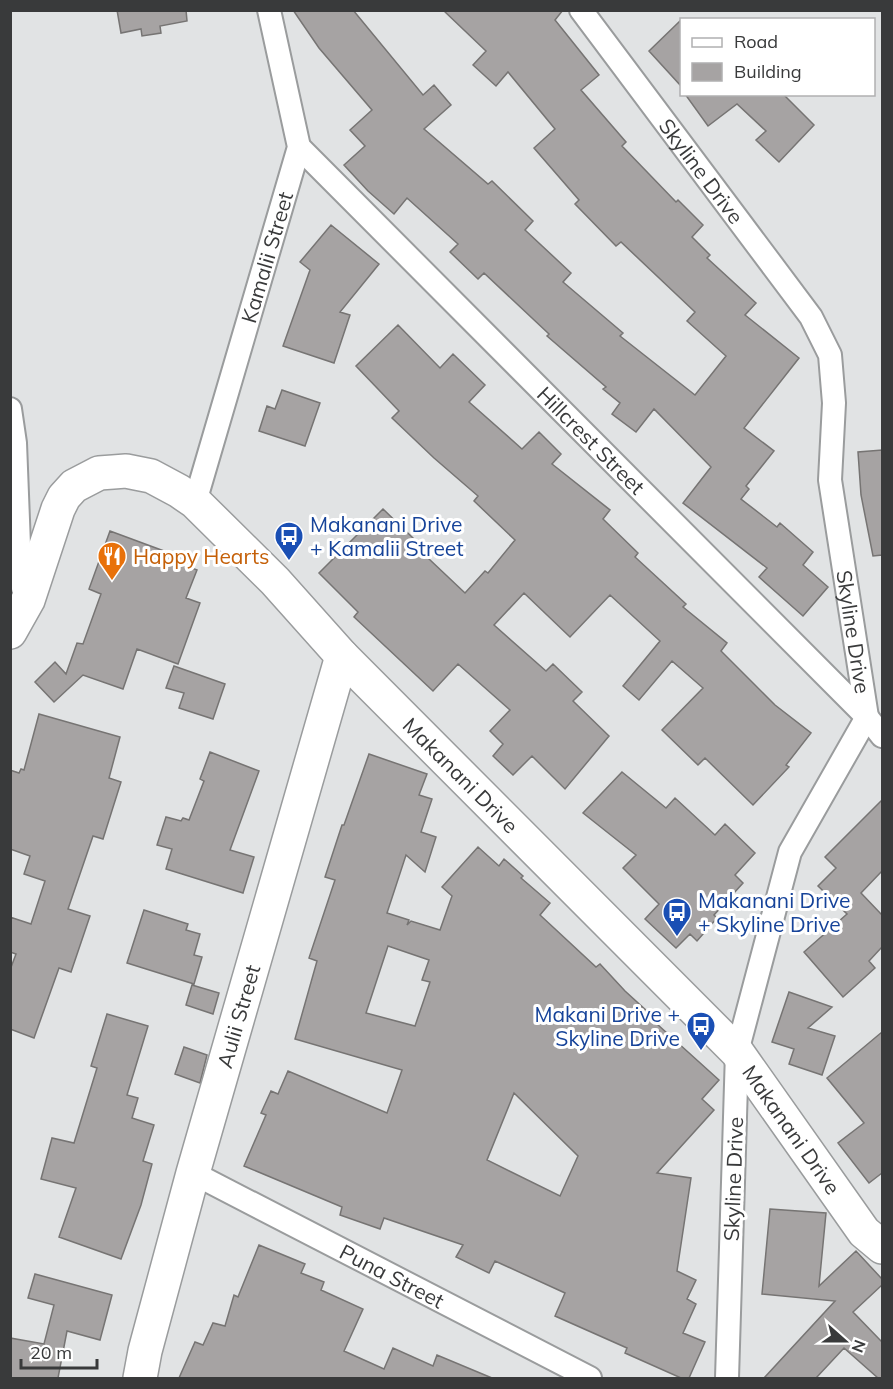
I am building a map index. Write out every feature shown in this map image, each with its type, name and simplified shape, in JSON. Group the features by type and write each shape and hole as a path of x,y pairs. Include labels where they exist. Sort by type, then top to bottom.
{"street":[{"name":"Kamalii Street","path":"195,502 298,147 269,10"},
{"name":"Skyline Drive","path":"589,12 811,317 830,355 834,403 830,480 867,717 790,852 737,1052 726,1378"},
{"name":"Hillcrest Street","path":"298,147 867,717 882,736"},
{"path":"10,410 15,442 20,571 28,600"},
{"name":"Makanani Drive","path":"10,632 28,600 58,509 64,497 74,486 99,473 113,471 139,474 151,476 195,502 275,581 342,656 737,1052 864,1232 882,1247"},
{"name":"Aulii Street","path":"141,1378 145,1351 194,1173 342,656"},
{"name":"Puna Street","path":"194,1173 590,1378"}],"building":[{"path":"117,10 186,10 187,21 160,26 161,33 142,36 141,29 121,33"},
{"path":"293,10 353,10 423,95 434,85 451,105 424,129 488,184 492,181 533,221 525,230 571,273 563,282 623,333 620,336 695,395 726,356 687,321 695,312 621,242 616,246 575,204 579,200 534,148 555,129 508,72 496,86 473,65 486,51 443,10 563,10 555,20 599,75 581,90 626,142 622,146 676,202 678,200 703,225 692,237 710,255 707,258 756,303 745,315 799,358 744,428 774,451 746,486 749,489 741,499 777,527 780,523 813,552 803,565 828,587 803,616 759,577 767,568 683,503 711,467 654,409 636,432 612,414 620,403 603,389 606,387 547,336 549,334 484,273 478,279 450,252 458,244 407,198 394,214 344,165 365,146 350,130 372,110 319,48"},
{"path":"680,21 680,85 649,51"},
{"path":"686,96 785,96 814,125 779,162 756,140 766,131 737,104 708,126"},
{"path":"331,225 379,264 340,312 350,315 334,363 283,346 310,270 300,262"},
{"path":"398,325 440,368 453,354 485,385 469,402 522,449 539,432 561,454 552,464 610,510 603,519 638,553 635,557 686,604 683,607 727,643 721,651 775,705 811,733 786,765 789,767 753,805 705,758 698,765 662,730 703,688 672,661 639,700 623,686 660,641 610,595 570,637 524,593 494,625 546,671 553,664 582,692 573,701 609,736 565,789 532,756 513,775 493,756 503,744 490,731 510,710 458,664 433,691 354,617 358,612 319,573 383,509 413,538 410,541 465,593 485,571 488,573 515,540 474,501 478,496 392,418 399,411 356,366"},
{"path":"282,390 320,403 305,446 259,431 267,406 275,409"},
{"path":"882,450 882,555 873,556 861,495 858,452"},
{"path":"110,531 183,558 181,564 197,570 186,598 200,603 178,664 137,649 123,689 83,675 54,702 35,682 55,662 66,674 77,643 83,644 101,594 89,589"},
{"path":"174,666 225,684 213,719 179,708 184,693 166,688"},
{"path":"39,714 120,737 109,778 121,782 103,839 93,836 68,909 90,916 71,972 59,968 34,1038 10,1029 10,970 16,954 10,952 10,917 31,924 45,881 24,874 30,856 10,849 10,770 19,773 21,769 24,770"},
{"path":"210,752 259,771 230,850 254,857 243,893 166,869 172,849 157,845 166,817 181,821 183,818 189,820 204,781 200,779"},
{"path":"369,754 427,774 419,795 432,799 421,832 436,837 425,872 406,855 387,913 409,920 407,925 411,921 440,930 452,896 442,887 478,847 499,866 504,859 523,876 521,878 550,903 540,915 596,967 600,964 659,1022 657,1024 719,1080 702,1099 714,1110 657,1173 691,1178 677,1271 696,1280 687,1299 696,1304 683,1333 705,1342 689,1378 681,1378 625,1353 627,1348 555,1316 565,1293 495,1261 489,1273 456,1257 463,1245 384,1218 380,1229 340,1215 342,1207 244,1166 266,1115 261,1113 271,1091 278,1094 288,1071 387,1113 402,1070 295,1039 317,961 309,958 335,880 325,877 342,825 344,825","holes":["388,946 429,960 422,980 430,982 415,1026 366,1013","514,1093 578,1156 560,1196 487,1160"]},
{"path":"622,772 666,808 675,798 715,835 725,824 755,853 735,875 743,883 714,915 717,918 697,941 690,934 676,948 645,919 659,904 623,868 636,855 583,813"},
{"path":"882,800 882,871 861,893 882,915 882,947 869,961 875,968 843,997 804,952 847,914 818,886 836,868 825,857"},
{"path":"144,910 188,924 186,930 200,934 194,955 202,957 194,984 127,963"},
{"path":"192,985 219,993 213,1014 186,1005"},
{"path":"789,992 832,1007 808,1028 835,1036 822,1075 789,1064 794,1049 772,1042"},
{"path":"107,1014 148,1026 127,1095 138,1098 132,1118 154,1125 143,1161 152,1164 141,1205 121,1259 59,1237 76,1188 41,1179 52,1138 74,1143 97,1068 91,1066"},
{"path":"882,1032 882,1173 869,1183 838,1143 864,1123 827,1078"},
{"path":"184,1047 207,1055 200,1083 175,1074"},
{"path":"770,1209 826,1213 819,1286 856,1251 882,1279 882,1285 853,1312 882,1342 882,1378 878,1378 844,1348 816,1378 764,1378 835,1301 762,1294"},
{"path":"259,1245 305,1264 301,1273 324,1282 321,1290 363,1309 344,1351 384,1369 393,1348 433,1366 437,1355 492,1378 179,1378 195,1342 203,1345 213,1323 225,1326 234,1295 238,1297"},
{"path":"35,1274 112,1295 100,1340 67,1331 58,1378 10,1378 10,1338 44,1344 54,1305 28,1298"}],"place":[{"name":"Makanani Drive + Kamalii Street","path":"289,562"},
{"name":"Happy Hearts","path":"112,582"},
{"name":"Makanani Drive + Skyline Drive","path":"677,938"},
{"name":"Makani Drive + Skyline Drive","path":"701,1052"}]}
